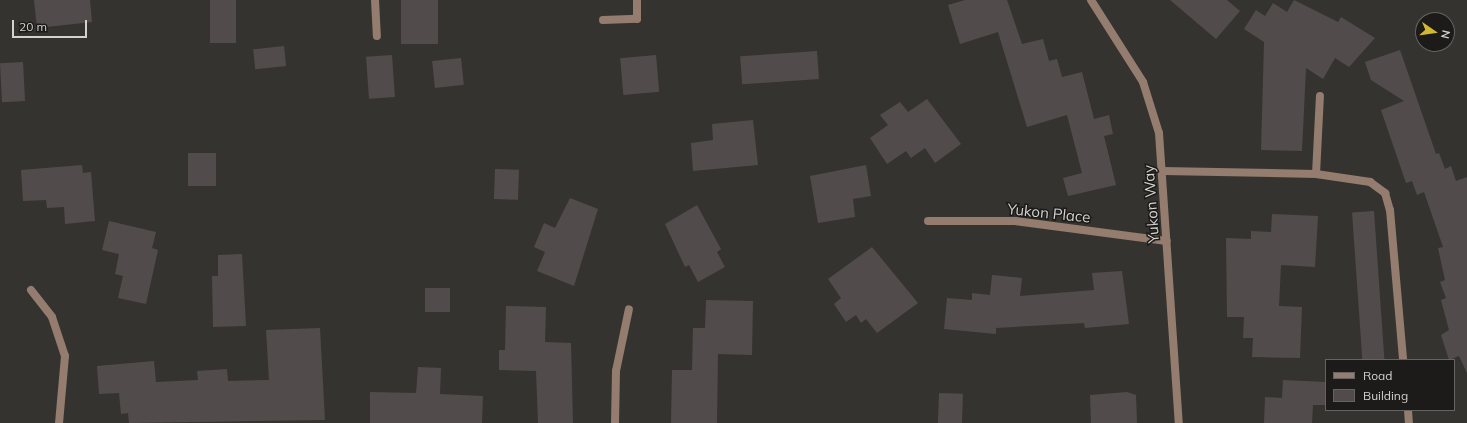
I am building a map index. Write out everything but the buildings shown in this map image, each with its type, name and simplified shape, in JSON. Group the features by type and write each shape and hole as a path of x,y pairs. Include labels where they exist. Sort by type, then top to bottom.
{"street":[{"path":"375,0 376,36"},
{"path":"603,20 637,19 637,0"},
{"name":"Yukon Way","path":"1091,0 1143,82 1158,133 1163,171 1179,423"},
{"path":"1316,174 1320,96"},
{"path":"1163,171 1316,174 1370,182 1385,193 1390,210 1404,359"},
{"name":"Yukon Place","path":"928,221 1015,221 1167,241"},
{"path":"30,290 52,318 64,356 59,423"},
{"path":"615,423 616,371 629,309"},
{"path":"1408,411 1409,423"}]}
